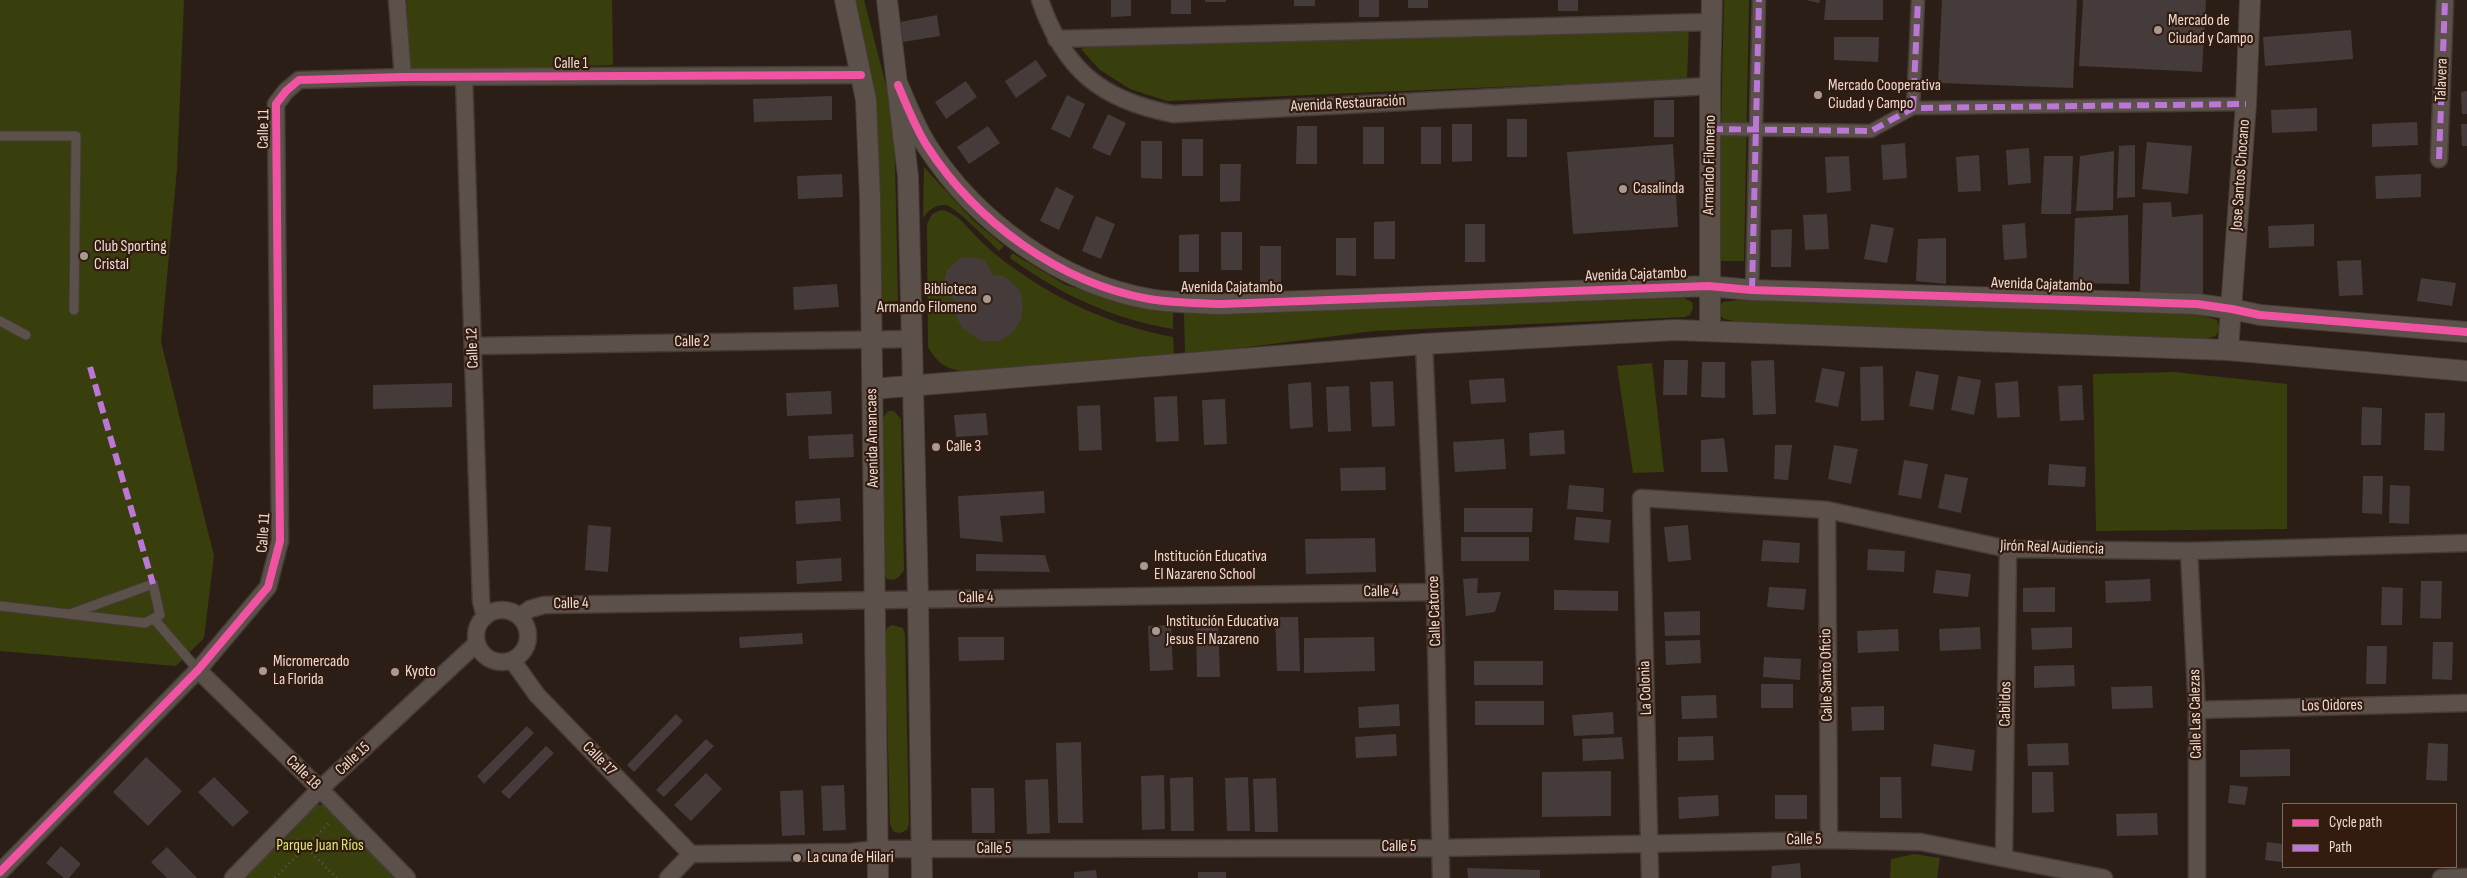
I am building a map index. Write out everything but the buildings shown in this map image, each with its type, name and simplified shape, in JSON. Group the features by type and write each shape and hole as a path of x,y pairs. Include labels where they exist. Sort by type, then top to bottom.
{"street":[{"path":"397,0 403,77"},
{"name":"Avenida Amancaes","path":"845,0 866,100 868,139 878,878"},
{"path":"887,0 908,176 911,339 914,386 922,878"},
{"name":"Avenida Restauración","path":"1040,0 1048,24 1056,39 1064,52 1086,76 1112,95 1141,107 1173,114 1710,86"},
{"name":"Armando Filomeno","path":"1710,330 1708,286 1712,0"},
{"path":"1752,290 1757,129 1758,0"},
{"path":"1913,108 1918,0"},
{"name":"Jose Santos Chocano","path":"2228,350 2246,104 2250,0"},
{"name":"Talavera","path":"2439,159 2445,0"},
{"path":"1056,39 1712,22"},
{"name":"Calle 1","path":"286,91 299,80 403,77 861,75"},
{"name":"Calle 12","path":"464,78 481,601 484,617"},
{"name":"Avenida Cajatambo","path":"898,85 926,145 947,175 977,208 1044,259 1111,289 1148,299 1181,303 1221,304 1708,286 1752,290 2198,304 2260,315 2467,332"},
{"name":"Calle 11","path":"0,872 198,670 268,587 280,541 276,104 286,91"},
{"path":"1711,129 1871,131 1913,108 2246,104"},
{"path":"872,389 1424,344 1611,332 1710,330 2228,350 2467,372"},
{"name":"Calle 2","path":"473,346 911,339"},
{"name":"Calle Catorce","path":"1424,344 1435,592 1441,878"},
{"name":"Jirón Real Audiencia","path":"1641,498 1827,510 2008,549 2189,551 2467,543"},
{"name":"La Colonia","path":"1641,498 1650,843 1648,864 1650,878"},
{"name":"Calle Santo Oficio","path":"1827,510 1829,840"},
{"name":"Cabildos","path":"2004,858 2008,549"},
{"name":"Calle Las Calezas","path":"2189,551 2197,710 2197,878"},
{"name":"Calle 4","path":"520,616 530,609 544,605 918,598 1435,592"},
{"path":"504,610 520,616 528,631 528,641 525,649 512,660 494,661 487,657 477,643 477,629 484,617 490,613 504,610"},
{"name":"Calle 15","path":"232,878 320,789 477,643"},
{"name":"Calle 17","path":"512,660 537,695 691,854"},
{"name":"Calle 18","path":"198,670 320,789 406,878"},
{"name":"Los Oidores","path":"2197,710 2467,703"},
{"name":"Calle 5","path":"691,854 851,852 878,849 1441,848 1829,840 1921,842 2104,878"},
{"path":"668,878 691,854"},
{"path":"2441,878 2467,877"}],"lane":[{"path":"0,136 76,136 74,310"},
{"path":"0,321 26,335"},
{"path":"0,606 145,623 160,615 153,584 70,614"},
{"path":"154,619 198,670"}],"path":[{"path":"275,878 340,810"},
{"path":"284,826 337,878"}],"green space":[{"name":"Club Sporting Cristal","path":"0,0 184,0 177,169 161,342 214,556 204,638 176,666 0,651"},
{"path":"407,0 612,0 613,65 409,71"},
{"path":"851,0 864,0 894,116 898,301 878,302"},
{"path":"1724,0 1749,0 1744,261 1718,261"},
{"path":"1689,25 1687,79 1167,101 1130,89 1100,70 1081,49 1112,39"},
{"path":"924,167 974,221 1004,246 999,251 951,207 939,205 927,212 923,218"},
{"path":"941,210 957,217 1000,258 1051,292 1090,312 1111,320 1152,333 1173,337 1174,354 960,371 945,366 937,360 928,347 927,224 932,214"},
{"path":"1012,253 1066,285 1129,305 1173,312 1173,329 1129,319 1067,294 1010,258"},
{"path":"1684,298 1692,302 1693,308 1690,315 1685,317 1374,331 1185,355 1184,313"},
{"path":"1739,300 2197,314 2217,320 2220,328 2216,336 2205,339 1738,322 1724,319 1719,315 1718,308 1723,302"},
{"path":"1652,363 1664,472 1633,473 1617,366"},
{"path":"2174,372 2287,384 2287,529 2096,531 2093,374"},
{"path":"888,411 894,411 901,419 904,570 899,577 893,580 887,579 882,571 881,421"},
{"path":"892,625 903,628 905,635 909,824 907,830 900,833 894,832 890,825 885,634 887,628"},
{"name":"Parque Juan Ríos","path":"314,805 324,805 398,878 242,878"},
{"path":"1914,854 1940,858 1937,878 1890,878 1891,859"}],"marked path":[{"path":"1752,290 1759,0"},
{"path":"1913,108 1918,0"},
{"path":"2439,159 2445,0"},
{"path":"1711,129 1871,131 1913,108 2246,104"},
{"path":"90,367 153,584"}],"cycle path":[{"path":"0,872 198,670 268,587 280,541 276,104 286,91 299,80 403,77 861,75"},
{"path":"898,85 927,146 947,174 995,224 1053,264 1084,279 1116,291 1149,299 1221,304 1708,286 1752,290 2197,304 2260,315 2467,332"}],"place":[{"name":"Mercado de Ciudad y Campo","path":"2158,30"},
{"name":"Mercado Cooperativa Ciudad y Campo","path":"1818,95"},
{"name":"Casalinda","path":"1623,189"},
{"name":"Club Sporting Cristal","path":"84,256"},
{"name":"Biblioteca Armando Filomeno","path":"987,299"},
{"name":"Calle 3","path":"936,447"},
{"name":"Institución Educativa El Nazareno School","path":"1144,566"},
{"name":"Institución Educativa Jesus El Nazareno","path":"1156,631"},
{"name":"Micromercado La Florida","path":"263,671"},
{"name":"Kyoto","path":"395,672"},
{"name":"La cuna de Hilari","path":"797,858"}]}
